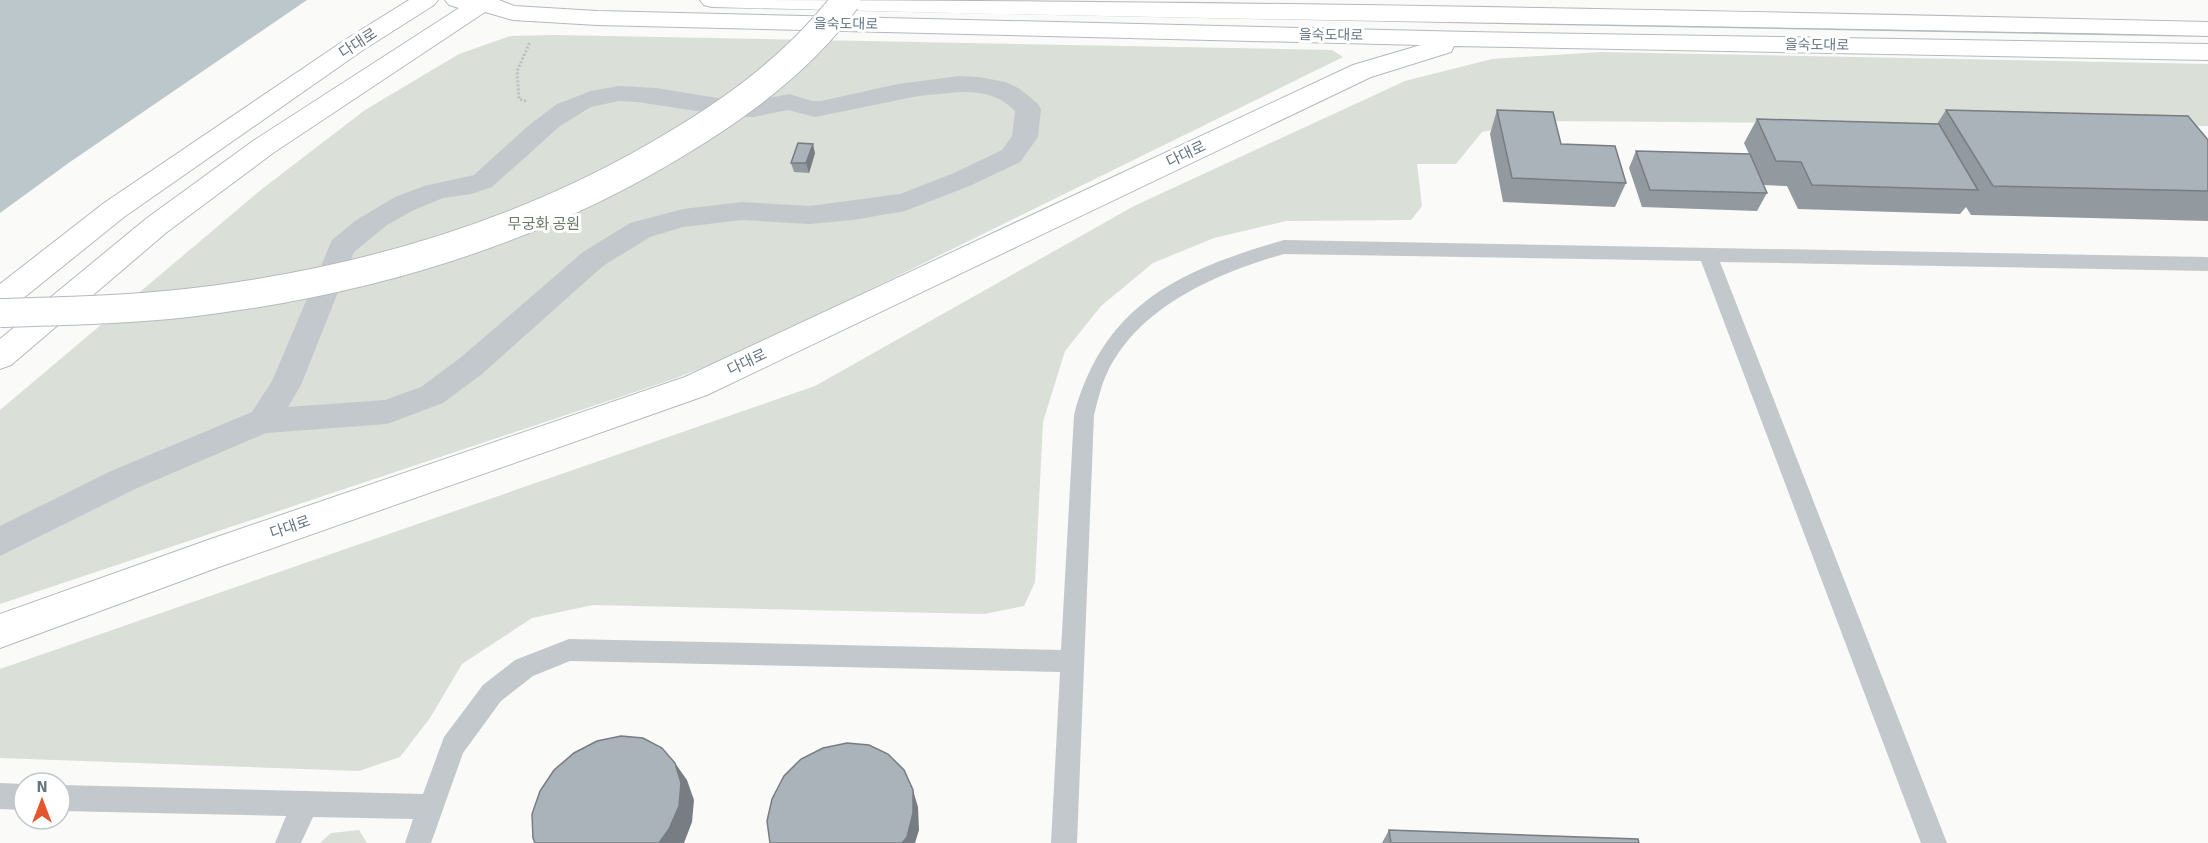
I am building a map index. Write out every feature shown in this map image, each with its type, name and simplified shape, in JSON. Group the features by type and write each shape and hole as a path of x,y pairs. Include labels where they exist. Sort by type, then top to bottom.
{"main road":[{"name":"다대로","path":"0,300 114,210 354,45 426,0"},
{"name":"을숙도대로","path":"712,0 1044,9 2208,8"},
{"path":"0,313 188,304 291,288 405,261 505,229 605,185 677,146 743,101 780,71 813,41 846,0"},
{"name":"을숙도대로","path":"475,1 513,13 597,18 1470,39 2208,52"},
{"path":"0,357 157,225 263,147 475,1"},
{"name":"을숙도대로","path":"1867,10 2208,29"},
{"name":"다대로","path":"0,631 208,555 696,387 1362,71 1470,39"}],"street":[{"path":"0,542 123,480 263,421 387,412 432,395 471,366 593,259 640,230 684,218 742,211 810,215 874,207 905,202 963,179 1011,156 1025,137 1028,109 1010,93 986,85 942,84 891,92 813,109 788,102 750,109 712,107 688,101 632,94 599,96 567,111 530,137 520,151 481,183 447,188 417,199 358,231 342,247 286,386 263,421"}],"lane":[{"path":"1064,843 1084,416 1095,378 1115,344 1144,313 1178,286 1231,262 1284,247 2208,264"},
{"path":"1708,255 1934,843"},
{"path":"418,843 453,746 492,693 524,668 569,650 1073,661"},
{"path":"72,798 431,807"},
{"path":"288,843 305,804"}],"path":[{"path":"533,36 517,71 519,99 567,111"}],"green space":[{"name":"무궁화 공원","path":"510,36 1332,50 1343,57 745,351 671,380 0,604 0,410 262,189 365,110 459,54"},
{"path":"1600,52 2208,64 2208,126 1541,121 1482,132 1456,164 1417,164 1422,206 1411,220 1286,221 1214,238 1153,263 1101,306 1065,351 1043,422 1035,582 1024,606 984,614 593,605 532,618 462,664 430,718 400,757 359,771 0,758 0,669 815,386 1134,206 1405,81 1492,59"},
{"path":"359,830 367,843 320,843 331,833"}],"shaded area":[{"path":"0,0 307,0 70,162 0,213"}],"building":[{"path":"1497,110 1553,112 1561,144 1615,146 1626,183 1512,178"},
{"path":"1946,110 2188,116 2208,140 2208,191 1993,186"},
{"path":"1757,119 1939,124 1978,190 1812,185 1801,162 1776,161"},
{"path":"798,143 813,144 806,163 791,163"},
{"path":"1636,151 1750,154 1767,193 1650,190"},
{"path":"621,736 643,738 662,748 675,763 681,783 679,806 669,829 659,843 535,843 532,814 540,791 554,770 574,753 597,741"},
{"path":"847,743 869,745 888,754 904,770 913,790 913,813 907,837 902,843 770,843 767,821 772,799 784,776 801,759 823,748"},
{"path":"1389,830 1638,839 1639,843 1391,843"}]}
